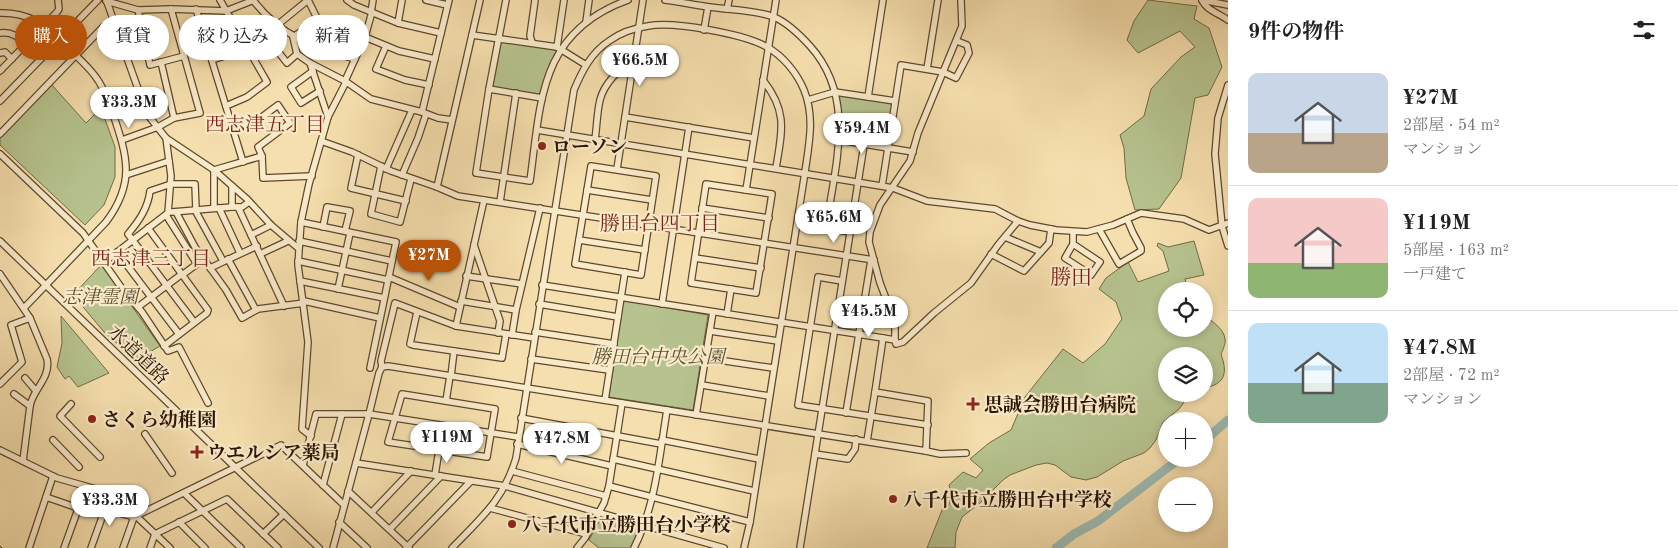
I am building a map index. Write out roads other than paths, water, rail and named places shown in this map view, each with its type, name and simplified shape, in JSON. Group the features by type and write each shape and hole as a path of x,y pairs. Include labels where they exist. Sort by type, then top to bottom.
{"street":[{"path":"54,15 59,9 58,0"},
{"path":"83,15 98,0"},
{"path":"220,0 228,15"},
{"path":"106,1 138,10 196,9 226,11 253,0 267,15"},
{"path":"287,16 308,0 318,20 293,37"},
{"path":"347,0 354,5 398,23 441,33"},
{"path":"369,23 373,0"},
{"path":"398,23 402,0"},
{"path":"402,175 418,138 428,85 448,2 426,0"},
{"path":"437,187 480,0"},
{"path":"506,0 489,89 476,173 530,181 542,98 549,71 560,48 586,22 615,3 628,0"},
{"path":"532,42 530,36 535,0"},
{"path":"560,48 564,0"},
{"path":"586,22 590,0"},
{"path":"616,169 643,0"},
{"path":"665,0 694,2 708,7 773,17 798,33 816,52 826,68 835,92 839,111 839,140 826,228 850,232"},
{"path":"728,9 729,0"},
{"path":"746,190 776,0"},
{"path":"868,97 883,0"},
{"path":"927,69 938,0"},
{"path":"895,340 894,316 872,260 869,242 870,232 880,205 910,161 918,133 962,26 961,0"},
{"path":"1202,0 1228,5"},
{"path":"1202,0 1207,7 1228,20"},
{"path":"106,1 111,15"},
{"path":"704,30 708,7"},
{"path":"171,9 179,38"},
{"path":"196,9 198,15"},
{"path":"138,10 150,65 179,57"},
{"path":"0,13 11,12 26,15"},
{"path":"452,548 490,508 505,486 516,458 574,90 586,65 608,41 639,27 654,25 670,25 742,36 769,47 793,70 808,100 811,129 805,172 750,522 744,548"},
{"path":"0,33 15,36"},
{"path":"87,44 97,33"},
{"path":"287,33 297,39"},
{"path":"472,35 527,43 532,42 560,48 586,65"},
{"path":"286,60 288,63 297,54 293,37"},
{"path":"369,39 399,51 434,60"},
{"path":"882,186 901,65 943,72 956,78 969,53 967,45 957,41"},
{"path":"386,46 376,69 405,80 428,85"},
{"path":"0,53 5,52 12,59"},
{"path":"0,71 15,56"},
{"path":"0,102 40,60"},
{"path":"0,134 71,60"},
{"path":"24,308 106,222 118,204 126,175 126,158 122,140 105,92 95,76 79,60"},
{"path":"127,60 144,109 166,138 214,170 288,241 298,248"},
{"path":"122,140 158,127 174,118 200,113 185,60"},
{"path":"212,60 243,162"},
{"path":"226,106 247,98 267,82 254,60"},
{"path":"306,60 345,81 371,99 438,118 452,120"},
{"path":"311,436 302,429 308,342 298,261 301,222 328,117 355,60"},
{"path":"161,62 174,118"},
{"path":"595,139 600,98 616,74 626,65 633,62"},
{"path":"310,63 328,117"},
{"path":"313,71 291,87 301,103 320,91"},
{"path":"763,80 775,97 781,119 782,132 776,168"},
{"path":"1228,85 1218,118 1215,154 1228,246"},
{"path":"489,89 542,98"},
{"path":"808,100 835,92 895,101"},
{"path":"500,202 516,93"},
{"path":"232,128 258,120 278,105 290,123 258,147 262,156 263,178 312,176"},
{"path":"411,179 400,222 372,214 384,168 412,110"},
{"path":"1221,111 1228,112"},
{"path":"625,117 754,138"},
{"path":"662,304 689,127"},
{"path":"537,130 805,172 893,188 927,201 995,209 1018,222 1051,229 1087,232 1141,214 1184,219 1209,230 1225,225"},
{"path":"138,307 198,264 167,214 170,184 166,138"},
{"path":"839,140 913,152"},
{"path":"321,141 352,152 411,179 458,196 872,260"},
{"path":"800,548 864,145"},
{"path":"0,154 89,240 168,351 179,346 208,403"},
{"path":"358,155 351,188 406,201"},
{"path":"214,170 262,156"},
{"path":"126,175 169,161"},
{"path":"591,166 616,169 656,176 641,275 575,264 591,166"},
{"path":"214,170 217,208 240,253"},
{"path":"194,322 128,234 139,221 148,202 150,191 170,184 195,184 196,210 256,310"},
{"path":"706,184 772,194 756,293 691,283 702,208 706,184"},
{"path":"232,186 235,207 251,235 284,306"},
{"path":"587,190 652,200"},
{"path":"456,326 484,200"},
{"path":"103,262 167,214 242,207 249,202"},
{"path":"323,227 327,206 350,211 346,251 338,289"},
{"path":"417,312 410,344 502,358 516,310 540,208"},
{"path":"702,208 768,218"},
{"path":"176,212 195,247 226,290 242,318 256,310 304,302 380,318"},
{"path":"1099,229 1119,264 1141,251 1142,248 1132,233 1127,219"},
{"path":"301,222 396,242 370,368"},
{"path":"542,285 883,338 895,340 896,344 903,342 971,283 991,254 1018,222"},
{"path":"251,235 271,225"},
{"path":"148,228 208,310 207,313 164,346"},
{"path":"991,254 1024,271 1049,244 1051,229"},
{"path":"1073,244 1100,262 1091,276 1065,258 1073,244 1074,232"},
{"path":"1005,237 1040,252"},
{"path":"579,240 645,250"},
{"path":"260,254 288,241"},
{"path":"299,241 392,261"},
{"name":"水道道路","path":"0,242 319,548"},
{"path":"474,245 500,320 498,332"},
{"path":"210,268 256,246"},
{"path":"117,252 179,334"},
{"path":"695,258 761,268"},
{"path":"846,413 872,260"},
{"path":"298,261 389,278 461,304 516,310"},
{"path":"605,400 625,272"},
{"path":"0,274 30,318 48,364 46,376 31,400 23,462"},
{"path":"466,276 522,284"},
{"path":"842,281 818,277 798,405 928,425"},
{"path":"300,281 384,298"},
{"path":"727,314 731,289"},
{"path":"614,344 509,334 456,326 395,303 381,361 385,367 856,439 940,454 966,453"},
{"path":"539,304 618,317"},
{"path":"696,415 713,312"},
{"path":"0,384 22,362 11,325 30,318"},
{"path":"710,331 778,341"},
{"path":"867,441 883,338"},
{"path":"446,401 454,351"},
{"path":"705,358 774,368"},
{"path":"531,359 609,370"},
{"path":"333,548 379,373 385,367"},
{"path":"24,378 36,391"},
{"path":"702,385 769,396"},
{"path":"874,392 928,401 926,451"},
{"path":"14,394 30,406"},
{"path":"402,394 446,401 494,409 487,457 388,442 402,394"},
{"path":"579,548 606,496 622,403"},
{"path":"71,404 60,416 100,457"},
{"path":"634,548 644,526 653,496 667,410"},
{"path":"303,465 316,414 369,414 518,437"},
{"path":"323,485 342,414"},
{"path":"521,418 616,436 760,459"},
{"path":"145,434 172,473"},
{"path":"815,454 848,459 855,449 856,439"},
{"path":"53,440 79,466"},
{"path":"517,444 612,466"},
{"path":"123,548 135,516 281,445 344,505"},
{"path":"0,450 53,476 138,501 147,510"},
{"path":"390,529 438,476 439,450"},
{"path":"613,459 754,491"},
{"path":"356,463 505,486 724,548"},
{"path":"512,470 606,496"},
{"path":"372,512 411,471"},
{"path":"28,548 53,476"},
{"path":"348,491 408,548 471,481"},
{"path":"608,486 750,522"},
{"path":"64,548 86,487"},
{"path":"184,493 241,548"},
{"path":"46,497 78,508"},
{"path":"150,548 155,534 227,499 278,548"},
{"path":"490,508 586,534"},
{"path":"91,548 106,509 135,516 170,548"},
{"path":"263,534 284,514"},
{"path":"179,522 205,548"},
{"path":"340,522 367,548"}],"waterway":[{"path":"1213,433 1228,420"},
{"path":"1056,548 1074,534 1098,521 1169,467"}],"place":[{"name":"ローソン","path":"542,146"},
{"name":"思誠会勝田台病院","path":"973,404"},
{"name":"さくら幼稚園","path":"92,419"},
{"name":"ウエルシア薬局","path":"197,452"},
{"name":"八千代市立勝田台中学校","path":"893,499"},
{"name":"八千代市立勝田台小学校","path":"512,524"}],"district":[{"name":"西志津五丁目","path":"265,124"},
{"name":"勝田台四丁目","path":"660,223"},
{"name":"西志津三丁目","path":"151,258"},
{"name":"勝田","path":"1071,277"}],"park label":[{"name":"志津霊園","path":"100,296"},
{"name":"勝田台中央公園","path":"658,356"}]}
